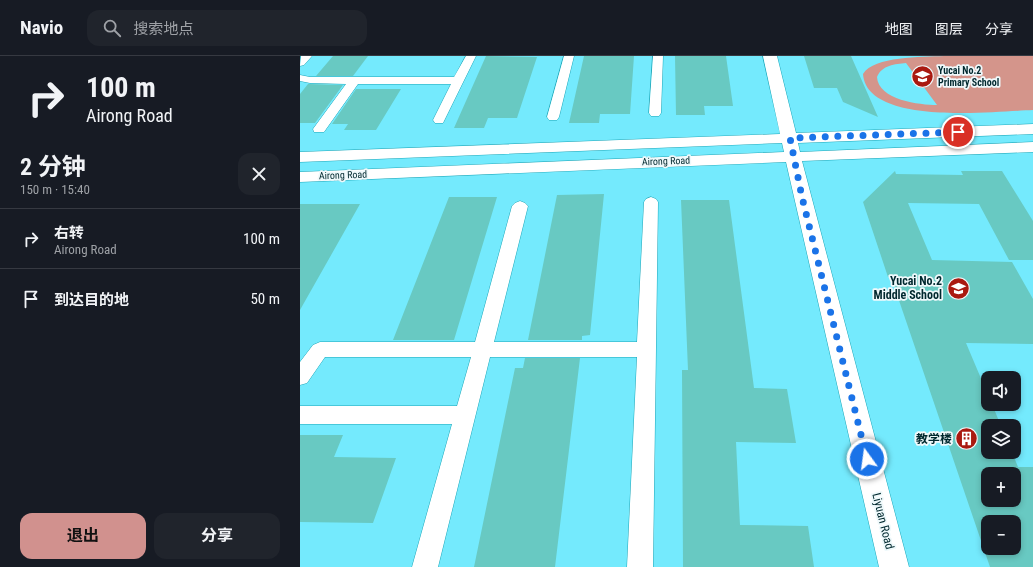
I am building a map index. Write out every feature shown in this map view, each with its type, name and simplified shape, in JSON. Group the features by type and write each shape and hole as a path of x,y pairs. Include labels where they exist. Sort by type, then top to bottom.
{"street":[{"name":"Liyuan Road","path":"770,56 894,567"},
{"name":"Airong Road","path":"300,177 791,147 1033,129"},
{"name":"Airong Road","path":"300,157 791,147 1032,148"}],"lane":[{"path":"300,63 307,56"},
{"path":"439,120 471,56"},
{"path":"553,117 570,56"},
{"path":"655,113 658,56"},
{"path":"300,78 459,81"},
{"path":"319,129 355,80"},
{"path":"640,567 651,202"},
{"path":"425,567 520,206"},
{"path":"300,377 320,350 647,349"},
{"path":"300,415 465,415"}],"shaded area":[{"path":"1033,56 1033,110 965,113 909,109 886,102 870,91 863,74 869,68 888,61 912,57","holes":["906,63 937,105 921,104 901,100 892,96 884,91 879,85 877,77 879,73 885,68 893,65"]}],"building":[{"path":"333,56 368,56 353,76 316,76"},
{"path":"486,56 537,57 517,118 488,118 484,128 454,128"},
{"path":"584,56 634,56 630,114 600,114 599,123 569,123"},
{"path":"675,56 726,56 733,106 704,106 705,115 676,115"},
{"path":"804,56 851,56 878,117 843,102 837,88 814,88"},
{"path":"308,84 343,85 315,123 300,123 300,94"},
{"path":"356,89 401,89 376,130 344,130 348,124 332,124"},
{"name":"Yucai No.2 Middle School","path":"895,171 896,174 963,175 961,171 1002,171 1033,221 1033,260 1009,260 979,204 908,203 932,260 1012,262 1033,299 1033,344 966,343 981,378 981,411 995,411 998,419 981,419 981,459 1015,459 1018,467 981,467 981,507 1021,507 1021,467 1033,467 1033,567 990,567 986,555 1021,555 1021,515 981,515 981,541 891,277 888,277 863,202"},
{"path":"604,194 590,335 582,336 582,340 528,340 557,195"},
{"path":"449,197 497,197 454,340 393,340"},
{"path":"681,200 729,200 754,388 787,389 796,443 736,442 740,525 808,526 814,567 683,567 682,370 688,370"},
{"path":"300,204 360,204 300,310"},
{"path":"525,358 580,358 555,567 474,567 515,368 523,368"},
{"path":"300,435 343,435 334,457 396,458 373,523 300,522"}],"place":[{"name":"Yucai No.2 Primary School","path":"922,76"},
{"name":"Yucai No.2 Middle School","path":"958,288"},
{"name":"教学楼","path":"967,439"}],"route":[{"path":"867,459 802,197 790,138 958,132"}]}
